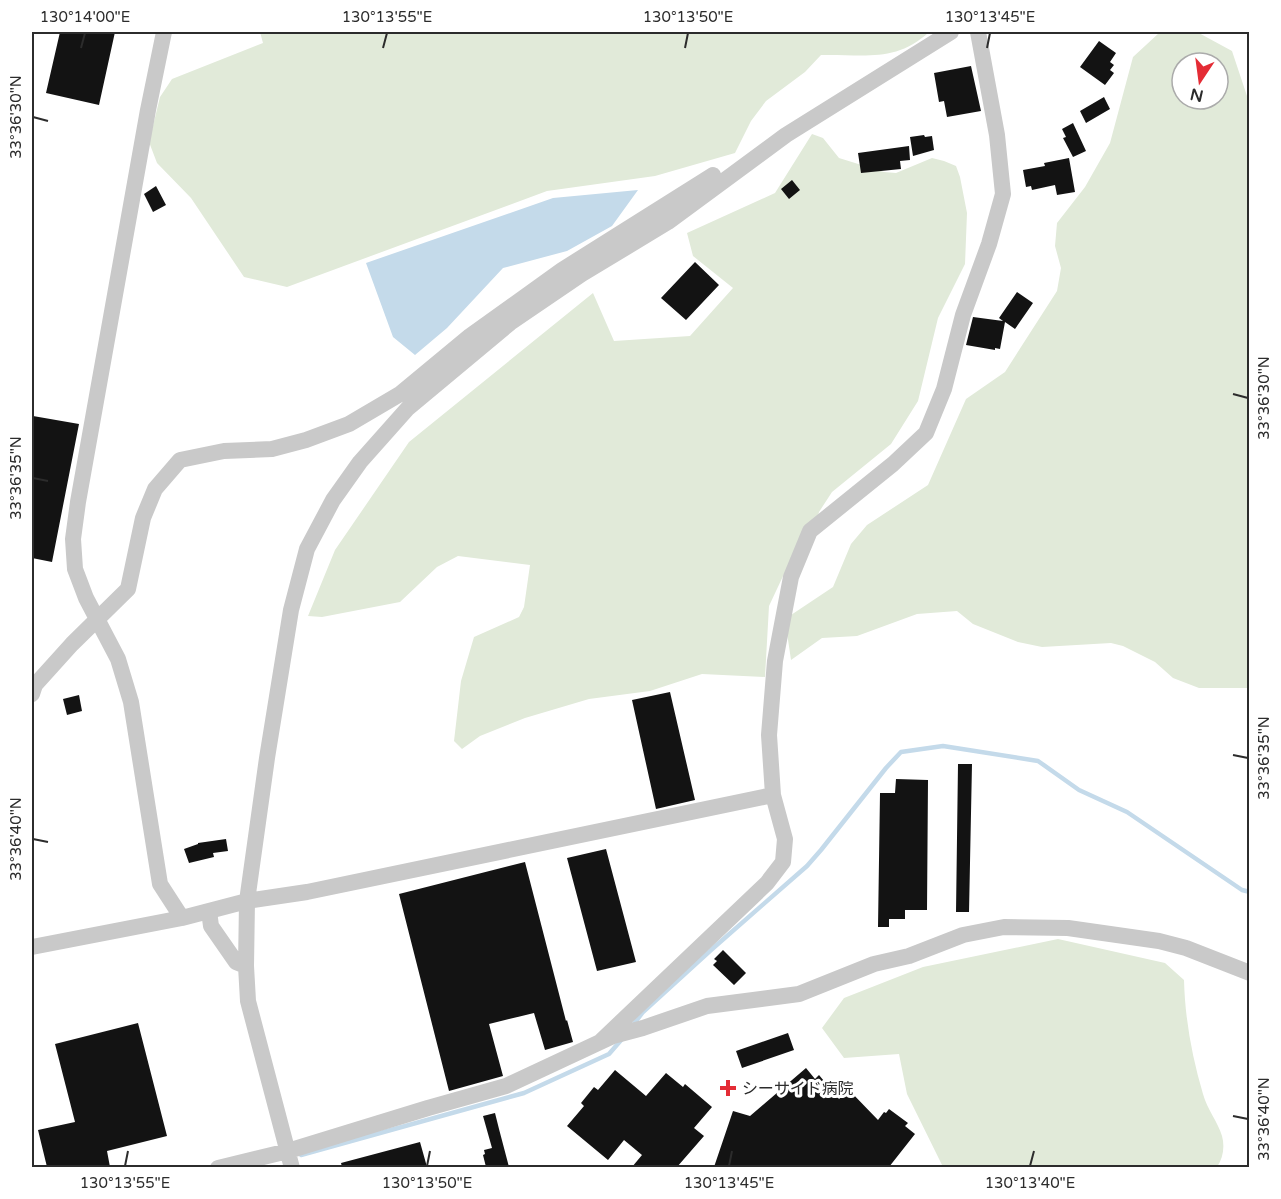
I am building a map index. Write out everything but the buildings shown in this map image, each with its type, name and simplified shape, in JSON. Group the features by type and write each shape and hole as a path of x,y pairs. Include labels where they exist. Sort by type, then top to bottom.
{"street":[{"path":"164,32 146,121 73,539 75,569 86,598 118,659 131,702 160,884 182,918"},
{"path":"292,1167 248,1001 247,900 291,610 307,549 333,500 360,462 408,408 510,323 582,274 668,222 786,135 951,32"},
{"path":"607,1039 767,883 783,862 785,839 773,795 769,735 775,661 790,577 810,531 893,464 926,433 944,389 963,315 989,243 1003,195 997,135 978,32"},
{"path":"32,694 36,686 72,644 128,589 143,518 155,489 180,460 224,451 272,449 306,440 349,424 400,394 470,336 562,270 694,188 766,139 786,135"},
{"path":"32,947 182,918 247,900 308,892 773,795"},
{"path":"208,911 211,927 236,962 246,966"},
{"path":"218,1167 288,1151 506,1086 607,1039 707,1006 799,994 874,964 909,956 963,935 1004,927 1068,928 1159,941 1186,948 1250,973"}],"green space":[{"path":"260,32 929,32 917,42 891,53 821,55 805,72 766,101 751,121 735,153 655,176 547,191 287,287 244,277 191,198 157,163 149,142 160,97 172,79 263,43"},
{"path":"1197,32 1232,51 1250,105 1249,688 1199,688 1173,678 1155,662 1123,646 1111,643 1042,647 1018,642 973,624 957,611 917,614 857,636 822,638 791,660 786,626 791,615 833,587 851,544 867,525 928,485 966,399 1005,372 1057,291 1061,268 1055,246 1057,223 1085,187 1110,143 1133,57 1159,33"},
{"path":"812,134 823,138 839,158 884,172 896,173 932,158 956,166 967,213 965,264 938,318 918,401 891,444 832,492 819,512 809,549 784,574 769,606 765,677 702,674 650,691 589,699 525,718 480,736 462,749 454,741 461,681 474,637 519,617 524,607 530,565 458,556 437,567 400,602 322,617 308,616 335,550 409,442 593,293 614,341 690,336 733,288 693,256 687,233 775,193"},
{"path":"1058,939 1165,963 1184,980 1190,1038 1196,1066 1205,1100 1223,1140 1223,1152 1217,1167 943,1167 907,1094 899,1054 844,1058 822,1028 844,998 923,967"}],"water":[{"path":"638,190 612,226 567,251 503,268 447,328 415,355 393,337 366,263 553,198"}],"waterway":[{"path":"633,1025 643,1012 807,866 901,752 943,746 1038,761 1079,790 1127,812 1242,890 1250,892"},
{"path":"301,1155 524,1093 609,1054 622,1039"}],"place":[{"name":"シーサイド病院","path":"728,1088"}]}
